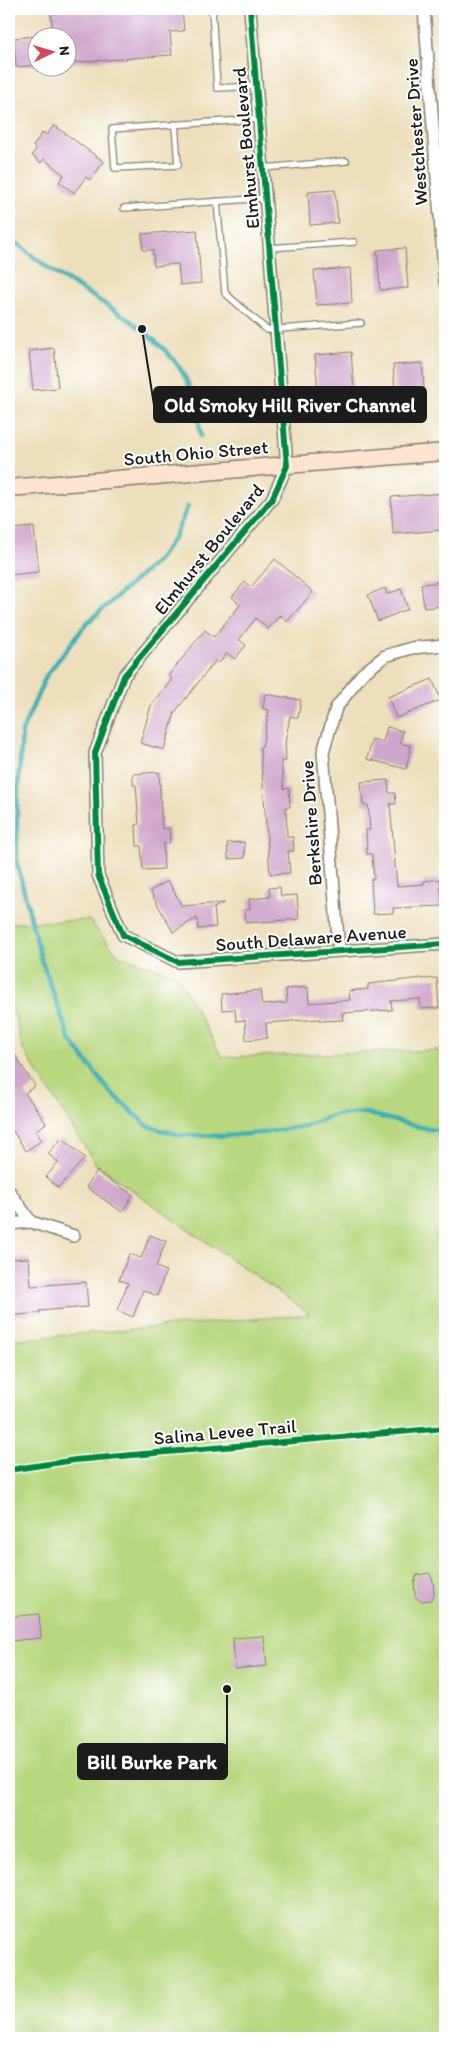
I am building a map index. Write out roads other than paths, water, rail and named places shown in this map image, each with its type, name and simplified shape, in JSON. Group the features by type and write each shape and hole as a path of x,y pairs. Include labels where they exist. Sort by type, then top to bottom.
{"main road":[{"name":"South Ohio Street","path":"9,488 445,452"}],"street":[{"name":"Elmhurst Boulevard","path":"178,962 123,935 98,875 95,753 124,676 272,499 287,466 250,9"},
{"name":"Westchester Drive","path":"424,9 440,161 445,282"},
{"name":"Berkshire Drive","path":"338,952 323,752 336,708 362,674 385,656 412,648 445,645"},
{"name":"South Delaware Avenue","path":"178,962 445,944"},
{"path":"9,1191 30,1222"},
{"path":"9,1224 30,1222 74,1236"}],"lane":[{"path":"212,9 217,88 256,86"},
{"path":"176,124 178,165 115,168 112,129 176,124 258,119"},
{"path":"263,168 346,161"},
{"path":"124,208 265,198"},
{"path":"217,201 225,293 267,330 361,323"},
{"path":"269,248 354,242"}],"waterway":[{"path":"9,237 51,270 118,312 161,346 173,359 185,377 195,406 201,436"},
{"path":"188,506 175,536 159,559 87,623 46,676 22,731 17,805 17,863 41,959 70,1040 111,1093 148,1126 179,1135 224,1136 260,1133 305,1126 334,1115 365,1113 428,1129 445,1131"}],"place":[{"name":"Old Smoky Hill River Channel","path":"142,329"},
{"name":"Bill Burke Park","path":"227,1689"}]}
